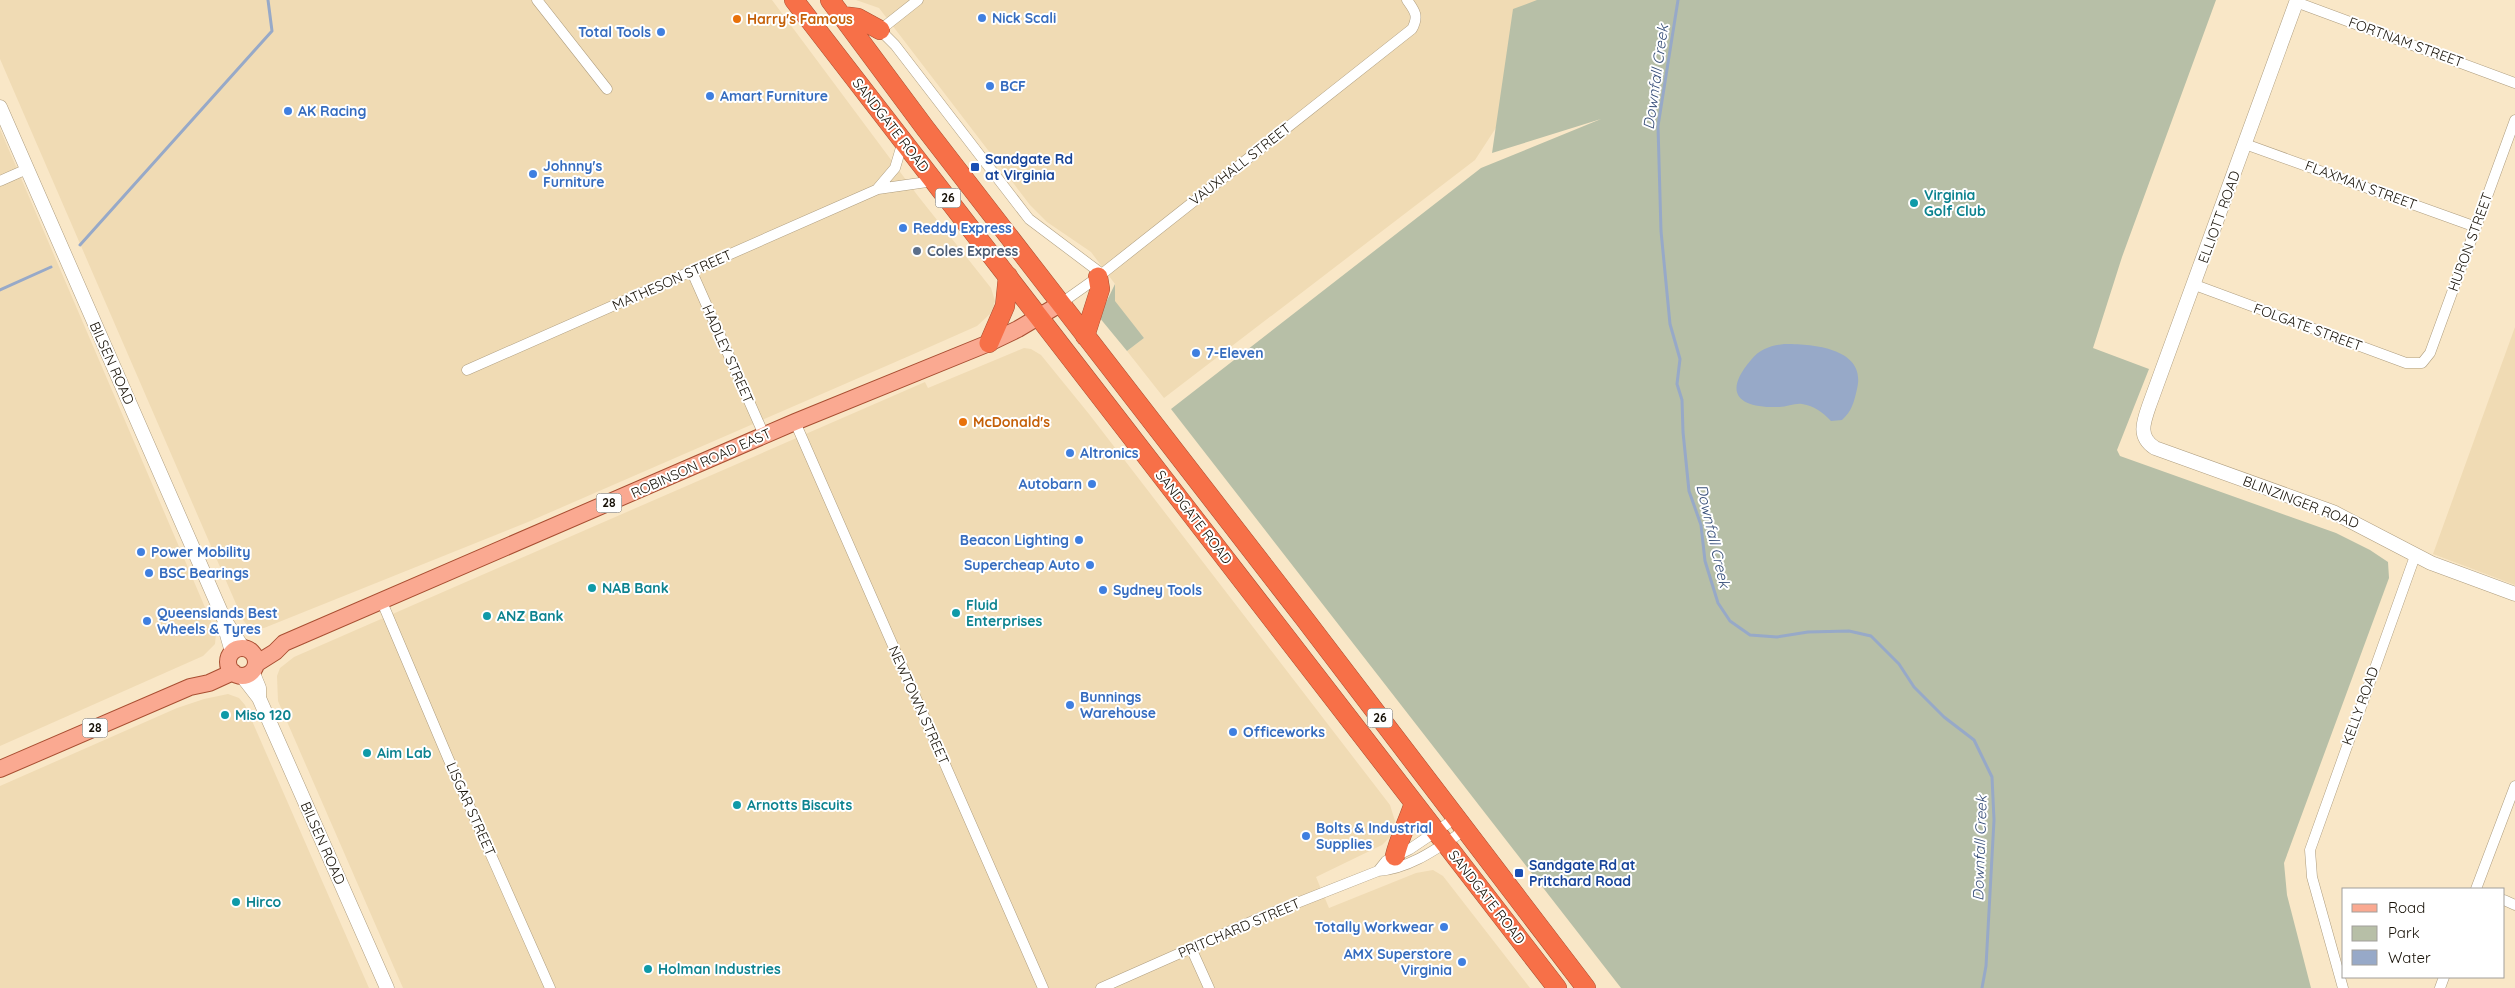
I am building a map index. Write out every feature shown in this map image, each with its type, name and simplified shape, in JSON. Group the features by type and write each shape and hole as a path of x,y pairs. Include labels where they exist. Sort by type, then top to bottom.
{"highway":[{"name":"SANDGATE ROAD","path":"794,0 1556,988"},
{"name":"SANDGATE ROAD","path":"830,0 1060,304 1304,618 1586,988"},
{"path":"842,16 858,18 880,30"},
{"path":"1085,336 1100,288 1100,275"},
{"path":"989,343 1005,306 1008,276"},
{"path":"1395,856 1398,842 1407,825 1414,804"}],"main road":[{"name":"ROBINSON ROAD EAST","path":"0,769 190,686 209,682 273,643 284,643 382,602 764,435 989,343 1060,304"}],"street":[{"path":"537,0 607,89"},
{"path":"918,0 880,30 896,45 1030,220 1100,275"},
{"name":"VAUXHALL STREET","path":"1060,304 1100,275 1412,29 1417,21 1416,12 1407,0"},
{"name":"FORTNAM STREET","path":"2297,1 2515,83"},
{"name":"ELLIOTT ROAD","path":"2144,435 2143,425 2146,414 2297,1"},
{"name":"BILSEN ROAD","path":"0,108 224,619 224,629 258,688 259,698 387,988"},
{"name":"HURON STREET","path":"2422,363 2430,353 2515,120"},
{"name":"MATHESON STREET","path":"878,189 895,168 903,141"},
{"name":"FLAXMAN STREET","path":"2246,144 2476,227"},
{"path":"0,182 27,170"},
{"name":"MATHESON STREET","path":"467,370 878,189 934,180"},
{"name":"HADLEY STREET","path":"692,272 764,435"},
{"name":"FOLGATE STREET","path":"2194,285 2406,362 2422,363"},
{"name":"NEWTOWN STREET","path":"795,422 1043,988"},
{"name":"BLINZINGER ROAD","path":"2144,435 2149,444 2155,448 2333,512 2366,527 2416,556 2515,594"},
{"name":"KELLY ROAD","path":"2343,988 2312,877 2309,858 2312,841 2416,556"},
{"name":"LISGAR STREET","path":"382,602 448,758 550,988"},
{"path":"2476,888 2515,786"},
{"name":"PRITCHARD STREET","path":"1101,988 1191,948 1378,871 1390,870 1410,862 1460,824"},
{"name":"PRITCHARD STREET","path":"1378,871 1386,861 1441,837 1460,824"},
{"path":"1191,948 1209,988"}],"shaded area":[{"path":"0,0 772,0 918,196 991,288 995,301 993,308 990,314 977,326 528,522 264,628 255,629 248,626 243,620 0,59"},
{"path":"856,0 1557,0 1516,97 1475,160 1164,398 1127,351 1144,338 1114,301 1115,284 1091,252 1047,222 1030,205 879,8"},
{"path":"0,129 216,633 215,644 203,656 0,746"},
{"path":"2515,327 2515,585 2433,554"},
{"path":"1024,348 1031,349 1041,355 1089,414 1390,805 1395,821 1393,834 1382,845 1316,877 1329,908 1416,873 1433,870 1443,876 1530,988 403,988 278,701 277,676 280,668 294,657 925,382 928,388"},
{"path":"228,694 239,698 245,705 369,988 0,988 0,786 177,708 204,699"}],"green space":[{"name":"Virginia Golf Club","path":"1537,0 2216,0 2122,257 2093,348 2149,369 2117,450 2120,456 2336,533 2370,550 2388,562 2389,578 2284,863 2287,895 2311,988 1621,988 1171,409 1481,168 1601,119 1492,153 1513,9"},
{"path":"1115,284 1115,301 1144,338 1127,351 1099,317"}],"water":[{"path":"1784,344 1822,347 1846,357 1854,365 1858,375 1857,389 1852,406 1842,420 1831,421 1818,410 1807,405 1766,407 1746,402 1740,397 1737,391 1737,382 1751,360 1758,353 1766,349"}],"waterway":[{"path":"80,245 272,31 268,0"},
{"name":"Downfall Creek","path":"1678,0 1658,126 1661,231 1670,324 1680,359 1677,384 1682,400 1689,491 1701,525 1705,561 1718,603 1730,621 1750,635 1777,637 1808,632 1849,631 1871,636 1899,664 1914,687 1944,717 1974,740 1992,777 1994,820 1986,966 1982,988"},
{"path":"0,290 51,267"}],"place":[{"name":"Nick Scali","path":"982,18"},
{"name":"Harry's Famous","path":"737,19"},
{"name":"Total Tools","path":"661,32"},
{"name":"BCF","path":"990,86"},
{"name":"Amart Furniture","path":"710,96"},
{"name":"AK Racing","path":"288,111"},
{"name":"Sandgate Rd at Virginia","path":"975,167"},
{"name":"Johnny's Furniture","path":"533,174"},
{"name":"Virginia Golf Club","path":"1914,203"},
{"name":"Reddy Express","path":"903,228"},
{"name":"Coles Express","path":"917,251"},
{"name":"7-Eleven","path":"1196,353"},
{"name":"McDonald's","path":"963,422"},
{"name":"Altronics","path":"1070,453"},
{"name":"Autobarn","path":"1092,484"},
{"name":"Beacon Lighting","path":"1079,540"},
{"name":"Power Mobility","path":"141,552"},
{"name":"Supercheap Auto","path":"1090,565"},
{"name":"BSC Bearings","path":"149,573"},
{"name":"NAB Bank","path":"592,588"},
{"name":"Sydney Tools","path":"1103,590"},
{"name":"Fluid Enterprises","path":"956,613"},
{"name":"ANZ Bank","path":"487,616"},
{"name":"Queenslands Best Wheels & Tyres","path":"147,621"},
{"name":"Bunnings Warehouse","path":"1070,705"},
{"name":"Miso 120","path":"225,715"},
{"name":"Officeworks","path":"1233,732"},
{"name":"Aim Lab","path":"367,753"},
{"name":"Arnotts Biscuits","path":"737,805"},
{"name":"Bolts & Industrial Supplies","path":"1306,836"},
{"name":"Sandgate Rd at Pritchard Road","path":"1519,873"},
{"name":"Hirco","path":"236,902"},
{"name":"Totally Workwear","path":"1444,927"},
{"name":"AMX Superstore Virginia","path":"1462,962"},
{"name":"Holman Industries","path":"648,969"}]}
